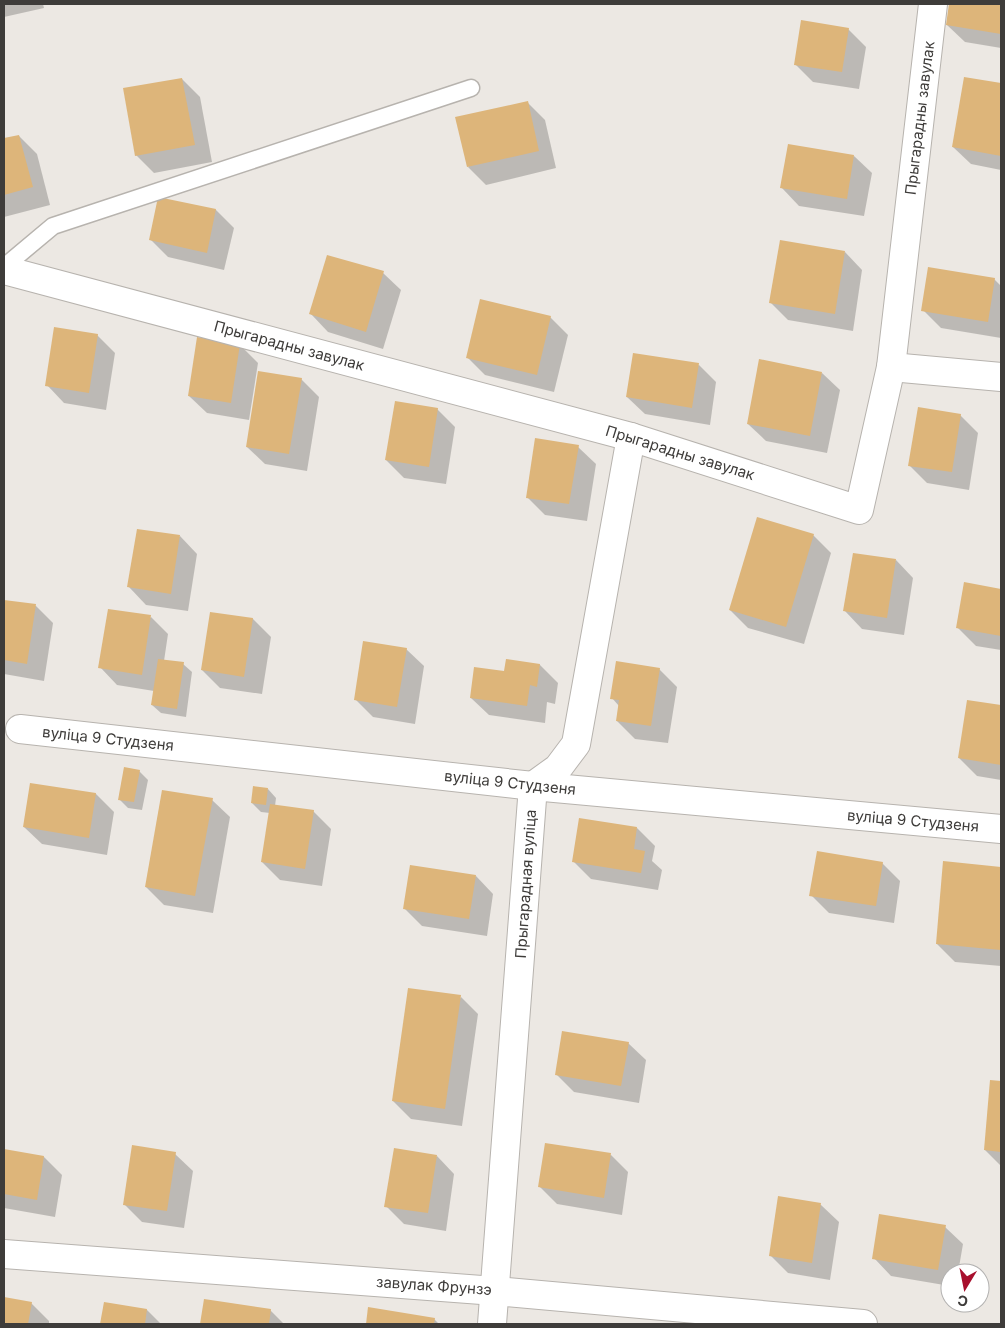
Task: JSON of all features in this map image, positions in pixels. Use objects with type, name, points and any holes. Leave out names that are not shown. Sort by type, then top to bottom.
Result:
[{"type":"street","name":"Прыгарадны завулак","points":[[4,268],[631,437],[859,510],[891,367],[933,4]]},
{"type":"street","points":[[891,367],[1001,376]]},
{"type":"street","points":[[534,786],[558,768],[576,744],[631,437]]},
{"type":"street","name":"вуліца 9 Студзеня","points":[[20,729],[534,786],[1001,829]]},
{"type":"street","name":"Прыгарадная вуліца","points":[[492,1324],[534,786]]},
{"type":"street","name":"завулак Фрунзэ","points":[[4,1254],[495,1291],[863,1324]]},
{"type":"lane","points":[[4,268],[53,226],[471,88]]},
{"type":"building","points":[[949,4],[1001,4],[1001,34],[946,25]]},
{"type":"building","points":[[801,20],[849,28],[842,72],[794,65]]},
{"type":"building","points":[[964,77],[1001,83],[1001,156],[952,147]]},
{"type":"building","points":[[182,78],[195,145],[135,156],[123,88]]},
{"type":"building","points":[[528,101],[539,151],[467,167],[455,117]]},
{"type":"building","points":[[19,135],[33,187],[4,195],[4,138]]},
{"type":"building","points":[[788,144],[854,155],[847,199],[780,188]]},
{"type":"building","points":[[158,197],[216,209],[207,253],[149,240]]},
{"type":"building","points":[[780,240],[845,251],[835,314],[769,303]]},
{"type":"building","points":[[327,255],[384,271],[366,332],[309,314]]},
{"type":"building","points":[[928,267],[995,278],[988,322],[921,311]]},
{"type":"building","points":[[480,299],[551,316],[537,375],[466,358]]},
{"type":"building","points":[[54,327],[98,334],[89,393],[45,386]]},
{"type":"building","points":[[197,337],[240,344],[231,403],[188,396]]},
{"type":"building","points":[[633,353],[699,363],[692,408],[626,397]]},
{"type":"building","points":[[759,359],[822,372],[810,436],[747,424]]},
{"type":"building","points":[[258,371],[302,378],[289,454],[246,447]]},
{"type":"building","points":[[395,401],[438,408],[429,467],[385,460]]},
{"type":"building","points":[[918,407],[961,414],[952,472],[908,466]]},
{"type":"building","points":[[535,438],[579,445],[569,504],[526,498]]},
{"type":"building","points":[[757,517],[814,534],[786,627],[729,610]]},
{"type":"building","points":[[137,529],[180,535],[171,594],[127,587]]},
{"type":"building","points":[[853,553],[896,559],[887,618],[843,611]]},
{"type":"building","points":[[964,582],[1001,589],[1001,636],[956,628]]},
{"type":"building","points":[[4,600],[36,604],[27,664],[4,660]]},
{"type":"building","points":[[108,609],[151,615],[142,675],[98,668]]},
{"type":"building","points":[[210,612],[253,618],[244,677],[201,670]]},
{"type":"building","points":[[363,641],[407,648],[397,707],[354,700]]},
{"type":"building","points":[[158,659],[184,662],[177,709],[151,705]]},
{"type":"building","points":[[506,659],[540,664],[537,687],[530,685],[527,706],[470,698],[474,667],[504,671]]},
{"type":"building","points":[[616,661],[660,668],[651,726],[616,721],[619,700],[610,699]]},
{"type":"building","points":[[967,700],[1001,705],[1001,765],[958,758]]},
{"type":"building","points":[[124,767],[140,770],[134,802],[118,800]]},
{"type":"building","points":[[30,783],[96,793],[89,838],[23,827]]},
{"type":"building","points":[[253,786],[268,788],[266,805],[251,803]]},
{"type":"building","points":[[162,790],[213,798],[195,896],[145,887]]},
{"type":"building","points":[[270,804],[314,810],[305,869],[261,862]]},
{"type":"building","points":[[579,818],[637,827],[634,849],[645,851],[641,873],[572,862]]},
{"type":"building","points":[[817,851],[883,862],[876,906],[809,896]]},
{"type":"building","points":[[943,861],[1001,867],[1001,950],[936,944]]},
{"type":"building","points":[[410,865],[476,875],[469,919],[403,909]]},
{"type":"building","points":[[408,988],[461,995],[445,1109],[392,1101]]},
{"type":"building","points":[[562,1031],[629,1042],[621,1086],[555,1075]]},
{"type":"building","points":[[990,1080],[1001,1081],[1001,1152],[984,1150]]},
{"type":"building","points":[[545,1143],[611,1153],[604,1198],[538,1187]]},
{"type":"building","points":[[132,1145],[176,1152],[167,1211],[123,1205]]},
{"type":"building","points":[[394,1148],[437,1155],[428,1213],[384,1207]]},
{"type":"building","points":[[4,1149],[44,1156],[37,1200],[4,1194]]},
{"type":"building","points":[[778,1196],[821,1203],[812,1263],[769,1256]]},
{"type":"building","points":[[879,1214],[946,1225],[938,1270],[872,1259]]},
{"type":"building","points":[[4,1297],[32,1302],[28,1324],[4,1324]]},
{"type":"building","points":[[204,1299],[271,1309],[269,1324],[200,1324]]},
{"type":"building","points":[[104,1302],[147,1309],[145,1324],[100,1324]]},
{"type":"building","points":[[368,1307],[435,1318],[434,1324],[366,1324]]}]
